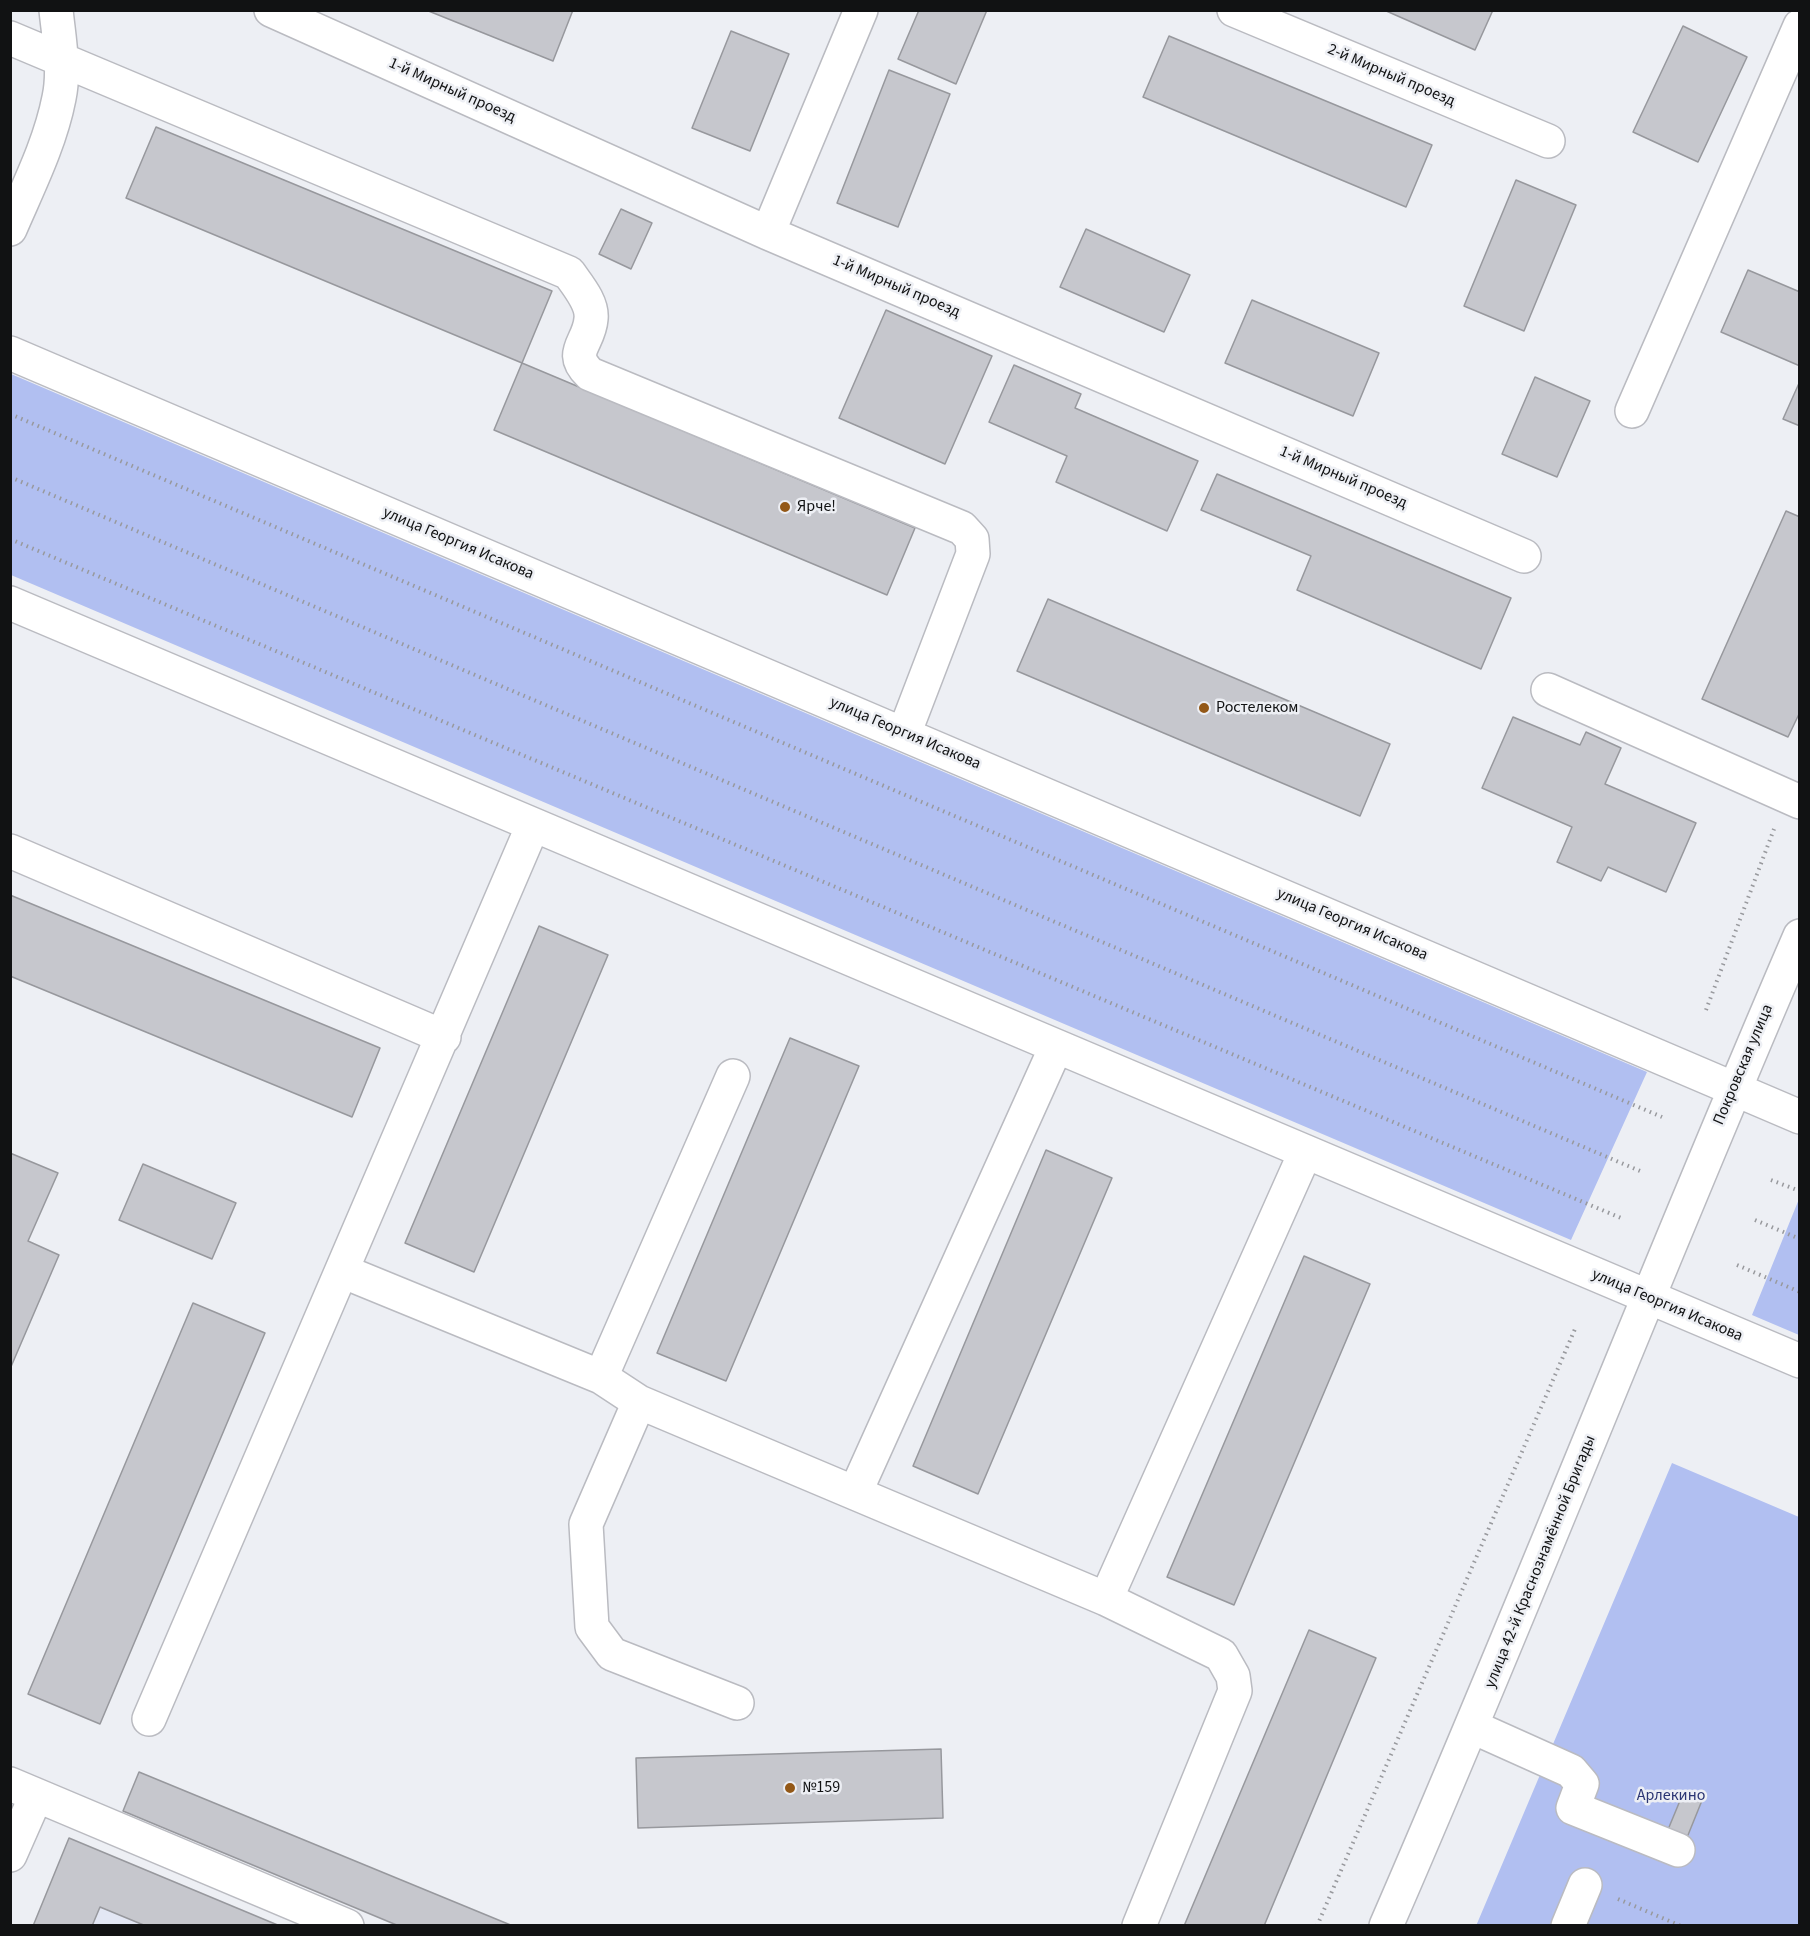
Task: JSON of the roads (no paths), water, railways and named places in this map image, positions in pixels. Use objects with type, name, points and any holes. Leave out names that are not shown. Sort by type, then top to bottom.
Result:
[{"type":"street","points":[[10,229],[47,143],[60,97],[62,59],[56,10]]},
{"type":"street","name":"1-й Мирный проезд","points":[[272,10],[768,233],[1524,556]]},
{"type":"street","points":[[768,233],[861,10]]},
{"type":"street","name":"2-й Мирный проезд","points":[[1234,10],[1548,141]]},
{"type":"street","points":[[1632,411],[1800,26]]},
{"type":"street","points":[[10,38],[569,273],[585,295],[592,318],[578,357],[582,366],[590,374],[962,528],[972,539],[973,554],[904,734]]},
{"type":"street","name":"улица Георгия Исакова","points":[[10,353],[1683,1065],[1800,1117]]},
{"type":"street","name":"улица Георгия Исакова","points":[[10,603],[1800,1361]]},
{"type":"street","points":[[1548,690],[1793,799]]},
{"type":"street","points":[[149,1719],[444,1037],[533,825]]},
{"type":"street","points":[[10,851],[444,1037]]},
{"type":"street","name":"Покровская улица","points":[[1690,1195],[1733,1089],[1800,936]]},
{"type":"street","points":[[855,1492],[1056,1047]]},
{"type":"street","points":[[601,1377],[734,1076]]},
{"type":"street","points":[[1106,1599],[1305,1153]]},
{"type":"street","name":"улица 42-й Краснознамённой Бригады","points":[[1386,1926],[1473,1727],[1690,1195]]},
{"type":"street","points":[[342,1271],[601,1377],[639,1402],[1106,1599],[1221,1655],[1233,1676],[1235,1691],[1139,1926]]},
{"type":"street","points":[[639,1402],[586,1524],[592,1627],[612,1654],[737,1703]]},
{"type":"street","points":[[1473,1727],[1571,1771],[1582,1784],[1573,1808],[1678,1850]]},
{"type":"street","points":[[10,1855],[23,1790],[347,1926]]},
{"type":"street","points":[[1568,1926],[1585,1885]]},
{"type":"place","name":"Ярче!","points":[[785,507]]},
{"type":"place","name":"Ростелеком","points":[[1204,708]]},
{"type":"place","name":"№159","points":[[790,1788]]},
{"type":"park label","name":"Арлекино","points":[[1671,1796]]}]
